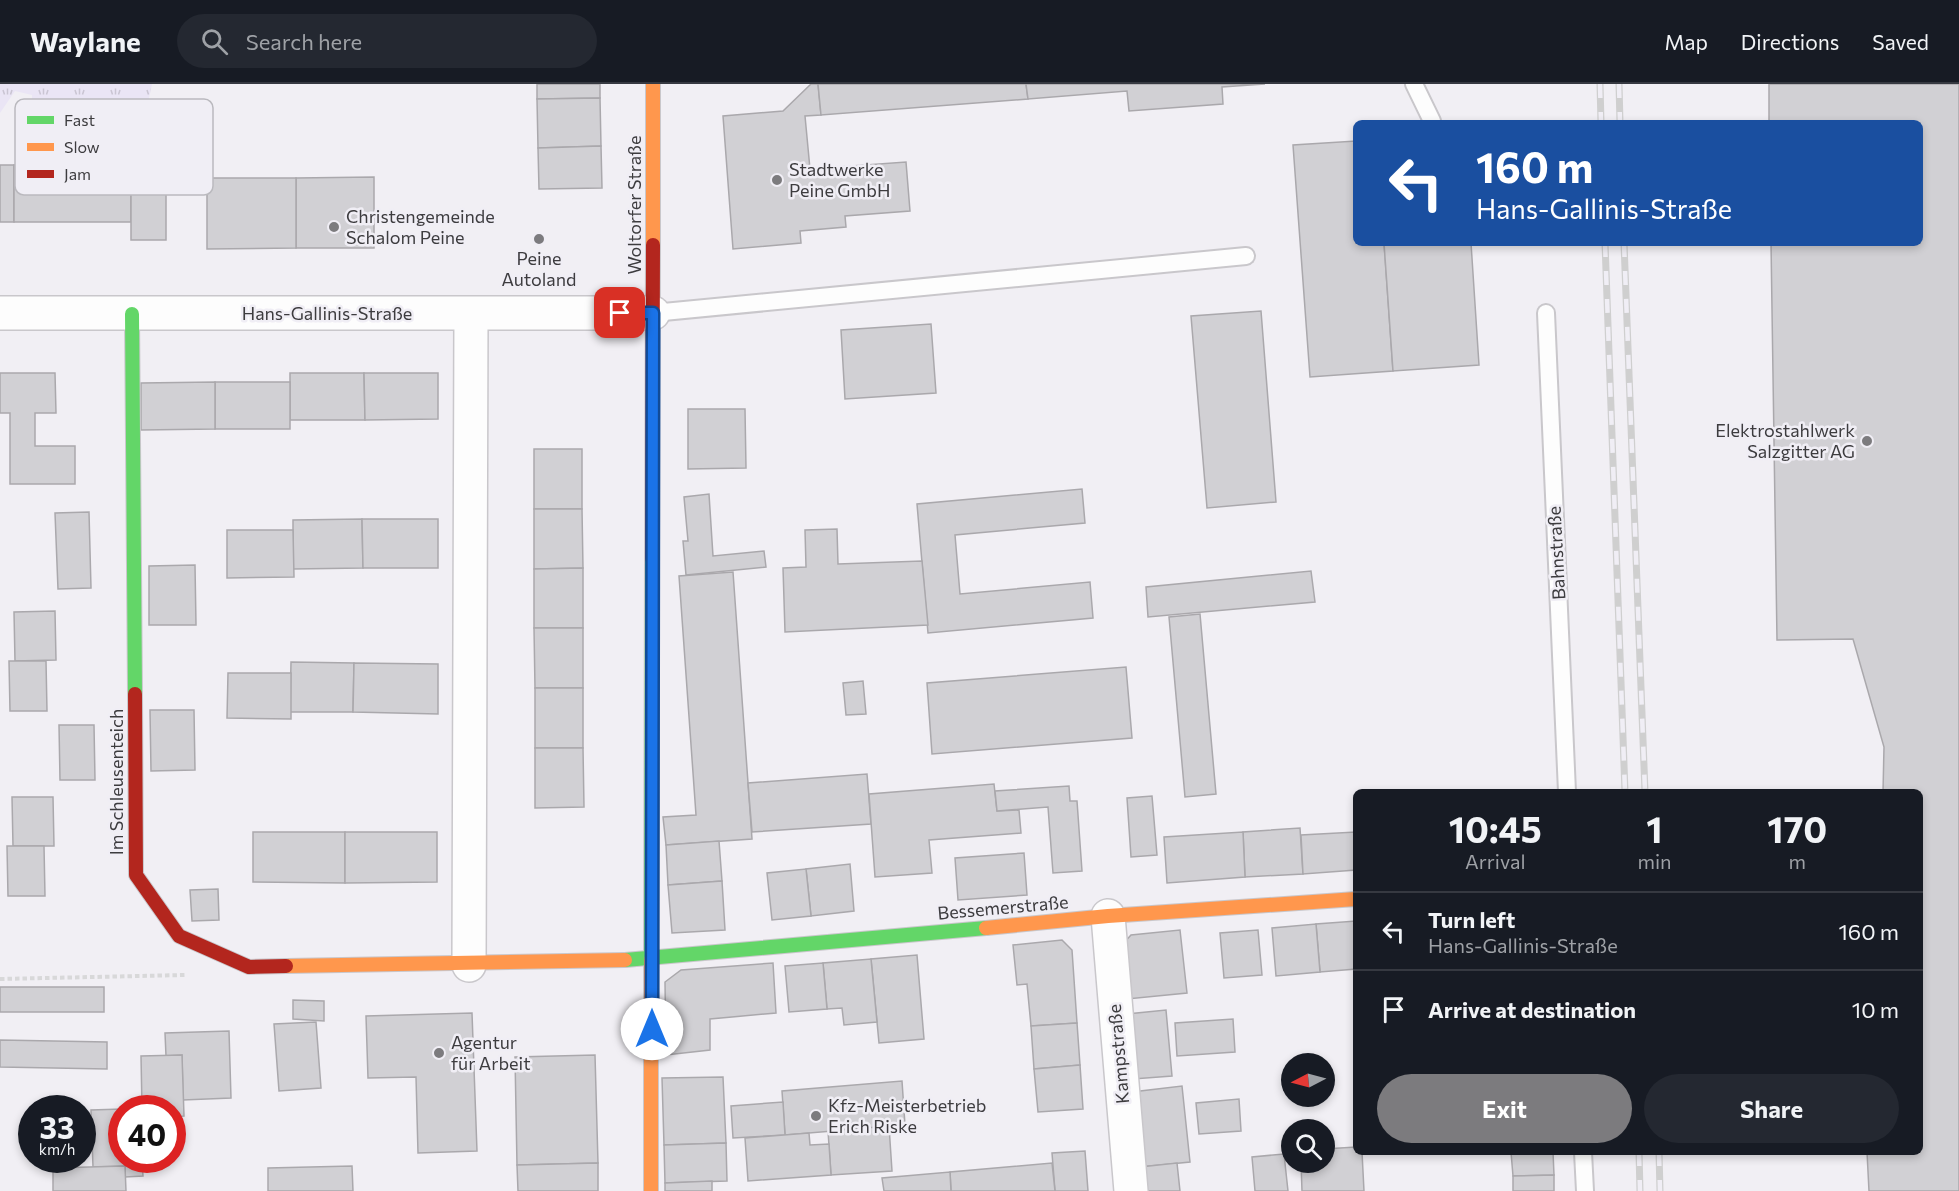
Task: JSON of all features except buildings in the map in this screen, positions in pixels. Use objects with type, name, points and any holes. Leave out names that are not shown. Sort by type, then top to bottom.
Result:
[{"type":"street","name":"Woltorfer Straße","points":[[651,1191],[653,84]]},
{"type":"street","name":"Hans-Gallinis-Straße","points":[[0,314],[653,313]]},
{"type":"street","name":"Im Schleusenteich","points":[[132,314],[136,875],[179,936],[249,967],[469,965],[653,959]]},
{"type":"street","points":[[469,965],[471,314]]},
{"type":"street","name":"Bessemerstraße","points":[[653,959],[1108,916],[1353,899]]},
{"type":"street","name":"Kampstraße","points":[[1108,916],[1131,1191]]},
{"type":"lane","points":[[1414,84],[1432,120]]},
{"type":"lane","points":[[653,313],[1246,255]]},
{"type":"lane","name":"Bahnstraße","points":[[1546,313],[1567,789]]},
{"type":"lane","points":[[1583,1155],[1585,1191]]},
{"type":"path","points":[[0,979],[167,977],[190,974]]},
{"type":"green space","points":[[0,84],[152,84],[149,99],[32,99],[32,95],[15,91],[0,113]]},
{"type":"railway","points":[[1600,84],[1601,120]]},
{"type":"railway","points":[[1619,84],[1620,120]]},
{"type":"railway","points":[[1605,246],[1625,789]]},
{"type":"railway","points":[[1624,246],[1645,789]]},
{"type":"railway","points":[[1639,1155],[1640,1191]]},
{"type":"railway","points":[[1659,1155],[1660,1191]]},
{"type":"traffic: fast","points":[[132,314],[135,694]]},
{"type":"traffic: fast","points":[[651,960],[652,558]]},
{"type":"traffic: fast","points":[[625,960],[986,928]]},
{"type":"traffic: slow","points":[[653,84],[653,245]]},
{"type":"traffic: slow","points":[[986,928],[1108,916],[1353,899]]},
{"type":"traffic: slow","points":[[286,966],[625,960]]},
{"type":"traffic: slow","points":[[651,960],[651,1191]]},
{"type":"traffic: jam","points":[[652,558],[653,245]]},
{"type":"traffic: jam","points":[[135,694],[136,875],[179,936],[249,967],[286,966]]},
{"type":"place","name":"Stadtwerke Peine GmbH","points":[[777,180]]},
{"type":"place","name":"Christengemeinde Schalom Peine","points":[[334,227]]},
{"type":"place","name":"Peine Autoland","points":[[539,239]]},
{"type":"place","name":"Elektrostahlwerk Salzgitter AG","points":[[1867,441]]},
{"type":"place","name":"Agentur für Arbeit","points":[[439,1053]]},
{"type":"place","name":"Kfz-Meisterbetrieb Erich Riske","points":[[816,1116]]},
{"type":"route","points":[[620,313],[653,313],[652,1029]]}]
